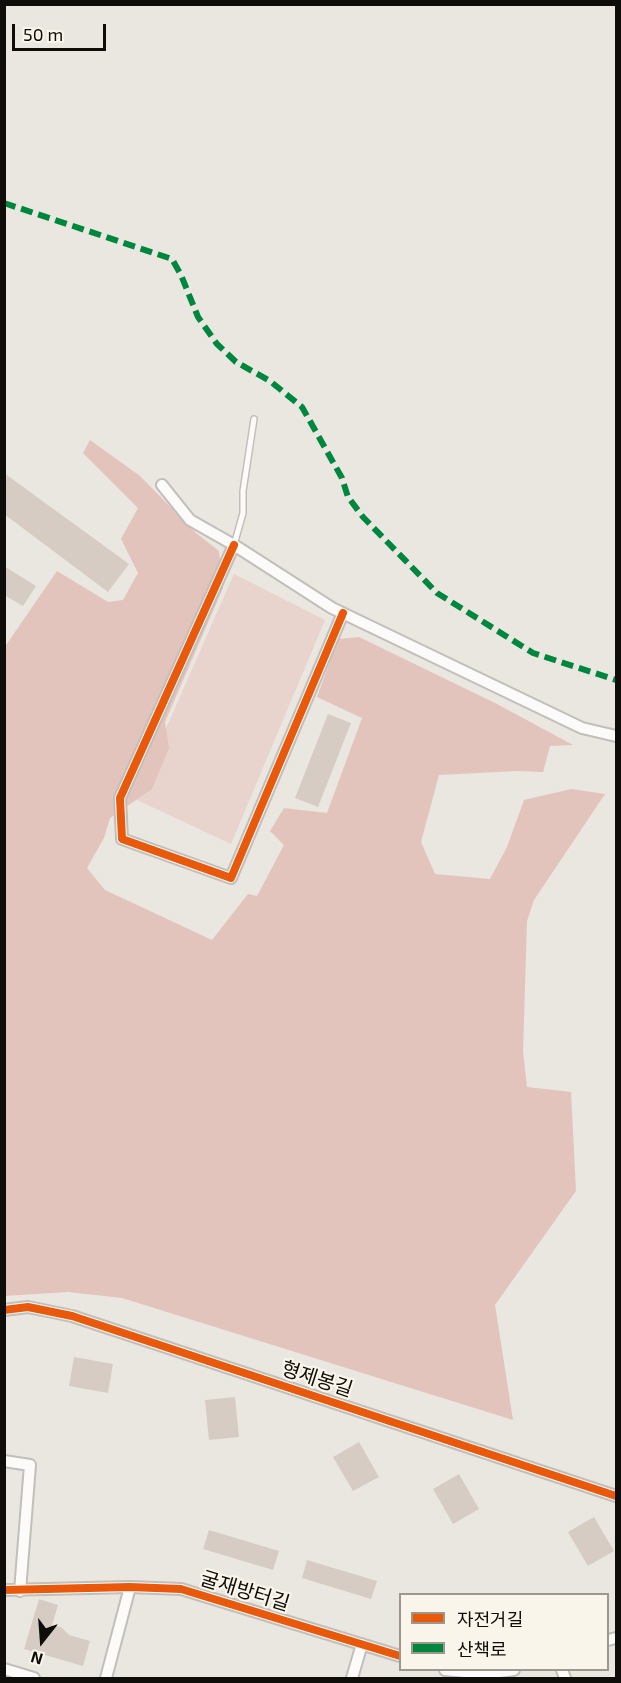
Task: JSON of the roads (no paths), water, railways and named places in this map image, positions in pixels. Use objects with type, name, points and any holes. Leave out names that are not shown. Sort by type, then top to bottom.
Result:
[{"type":"street","points":[[162,485],[190,520],[343,613],[582,728],[616,736]]},
{"type":"street","points":[[234,545],[120,798],[122,839],[231,878],[343,613]]},
{"type":"street","name":"형제봉길","points":[[4,1310],[28,1307],[103,1326],[616,1496]]},
{"type":"street","points":[[4,1461],[30,1465],[20,1590]]},
{"type":"street","points":[[106,1678],[130,1587]]},
{"type":"street","name":"굴재방터길","points":[[4,1590],[130,1587],[181,1589],[399,1656]]},
{"type":"street","points":[[352,1678],[362,1644]]},
{"type":"street","points":[[4,1670],[34,1678]]},
{"type":"street","points":[[455,1671],[484,1674],[506,1671]]},
{"type":"lane","points":[[234,545],[243,513],[243,491],[254,418]]}]
